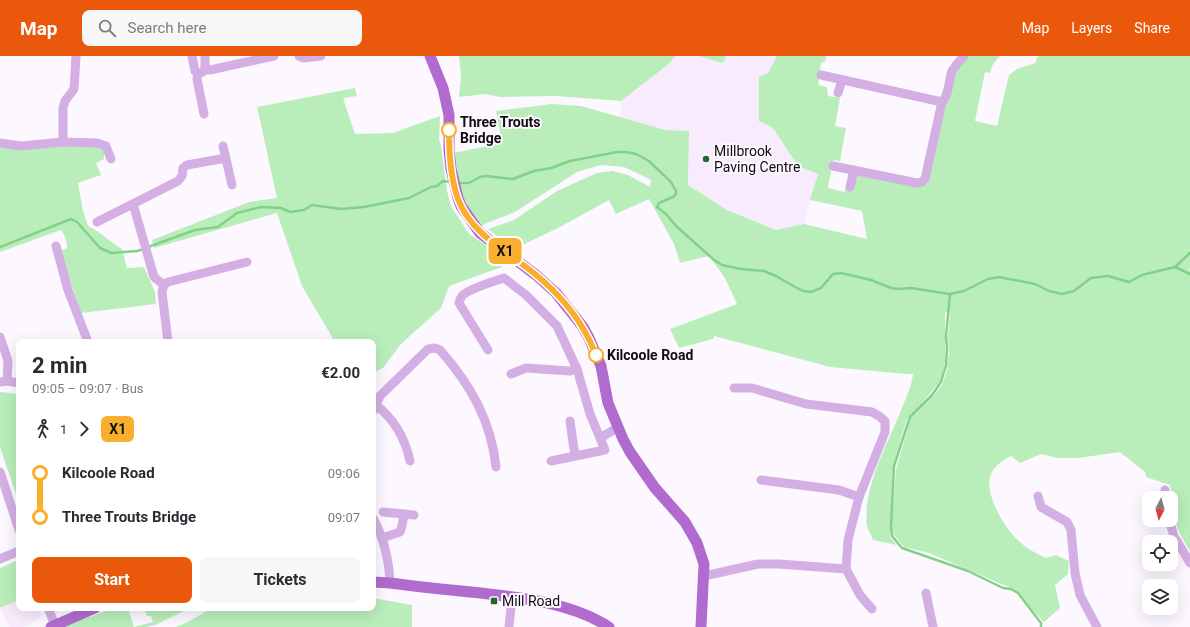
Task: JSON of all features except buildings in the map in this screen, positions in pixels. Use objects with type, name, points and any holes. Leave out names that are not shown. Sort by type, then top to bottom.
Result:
[{"type":"main road","points":[[430,56],[443,88],[449,115],[449,150],[451,169],[458,198],[467,216],[480,233],[536,275],[556,293],[583,327],[600,366],[608,403],[630,452],[655,488],[685,522],[697,543],[704,564],[702,627]]},
{"type":"main road","points":[[376,582],[512,597],[554,605],[582,613],[609,627]]},
{"type":"main road","points":[[53,626],[88,611]]},
{"type":"street","points":[[63,142],[63,108],[65,101],[74,89],[76,56]]},
{"type":"street","points":[[192,56],[195,70],[202,71],[274,56]]},
{"type":"street","points":[[204,114],[197,79],[202,71],[205,56]]},
{"type":"street","points":[[299,56],[303,58],[321,56]]},
{"type":"street","points":[[833,166],[917,183],[926,179],[942,102],[946,97],[952,71],[964,56]]},
{"type":"street","points":[[821,75],[942,102]]},
{"type":"street","points":[[838,93],[842,80]]},
{"type":"street","points":[[0,143],[21,146],[63,142],[97,143],[106,146],[111,159]]},
{"type":"street","points":[[223,146],[232,185]]},
{"type":"street","points":[[97,222],[178,181],[182,176],[183,168],[187,165],[226,158]]},
{"type":"street","points":[[850,186],[854,170]]},
{"type":"street","points":[[133,204],[154,277],[164,285]]},
{"type":"street","points":[[56,246],[68,290],[87,339]]},
{"type":"street","points":[[168,339],[162,292],[164,285],[168,282],[247,262]]},
{"type":"street","points":[[488,350],[459,303],[462,296],[474,289],[504,278],[526,295],[557,326],[577,369],[590,414],[605,450],[551,461]]},
{"type":"street","points":[[0,337],[8,361],[4,382],[16,383]]},
{"type":"street","points":[[376,404],[380,396],[428,349],[435,348],[440,350],[464,379],[477,400],[492,444],[496,467]]},
{"type":"street","points":[[511,374],[526,368],[570,371],[577,369]]},
{"type":"street","points":[[734,388],[752,388],[806,404],[872,412],[884,421],[885,432],[859,497],[848,540],[846,570],[860,595],[872,608]]},
{"type":"street","points":[[376,409],[388,415],[396,426],[404,442],[410,461]]},
{"type":"street","points":[[570,420],[575,456]]},
{"type":"street","points":[[600,438],[618,428]]},
{"type":"street","points":[[0,472],[16,521]]},
{"type":"street","points":[[761,480],[839,490],[859,497]]},
{"type":"street","points":[[1038,496],[1041,507],[1067,522],[1071,530],[1075,573],[1080,595],[1097,627]]},
{"type":"street","points":[[383,512],[414,515]]},
{"type":"street","points":[[382,538],[400,532],[404,514]]},
{"type":"street","points":[[376,525],[382,538],[390,572],[390,583]]},
{"type":"street","points":[[1171,527],[1174,536],[1190,563]]},
{"type":"street","points":[[0,559],[16,552]]},
{"type":"street","points":[[704,576],[758,564],[779,564],[846,570]]},
{"type":"street","points":[[926,593],[933,627]]},
{"type":"street","points":[[509,627],[512,597]]},
{"type":"street","points":[[49,611],[53,626]]},
{"type":"shaded area","points":[[675,56],[699,56],[722,63],[726,56],[777,56],[768,73],[773,128],[798,166],[818,174],[804,224],[776,230],[727,210],[688,185],[689,131],[665,130],[620,118],[621,101],[670,63]]},
{"type":"shaded area","points":[[16,601],[16,611],[40,611],[41,616],[23,627],[9,627],[0,608]]},
{"type":"green space","points":[[459,56],[675,56],[670,63],[621,101],[557,96],[500,97],[485,94],[459,97],[461,77]]},
{"type":"green space","points":[[699,56],[726,56],[722,63]]},
{"type":"green space","points":[[777,56],[826,56],[825,62],[821,63],[818,85],[827,87],[828,96],[840,98],[835,126],[846,128],[840,161],[833,160],[828,188],[844,192],[855,176],[861,173],[920,185],[954,70],[965,56],[1000,56],[993,64],[990,73],[985,72],[975,121],[997,126],[1009,75],[1017,69],[1035,63],[1038,56],[1190,56],[1190,551],[1177,527],[1178,491],[1171,491],[1170,485],[1146,477],[1145,472],[1120,452],[1078,458],[1058,458],[1041,454],[1020,463],[1011,456],[1000,463],[991,474],[989,483],[993,502],[1003,522],[1016,538],[1034,552],[1046,558],[1056,555],[1069,561],[1068,574],[1055,585],[1060,608],[1044,622],[1013,589],[929,553],[904,547],[893,534],[892,522],[896,469],[911,418],[942,385],[947,370],[950,313],[945,312],[945,361],[941,380],[907,419],[893,465],[890,537],[897,545],[873,540],[867,526],[869,495],[878,463],[908,392],[913,374],[830,367],[714,336],[713,339],[679,348],[670,329],[737,304],[725,278],[709,256],[680,263],[674,244],[649,199],[616,214],[609,200],[560,227],[514,249],[488,229],[514,220],[557,191],[597,173],[612,171],[628,175],[650,187],[651,180],[624,167],[601,165],[577,172],[515,212],[487,223],[481,228],[476,223],[459,191],[453,153],[488,146],[488,141],[501,137],[496,111],[552,104],[581,106],[665,130],[689,131],[688,185],[727,210],[776,230],[804,224],[867,239],[862,211],[810,200],[818,174],[798,166],[773,128],[759,121],[759,77],[768,73]]},
{"type":"green space","points":[[355,88],[357,96],[343,98],[355,134],[393,133],[440,116],[439,140],[447,191],[451,206],[469,234],[506,258],[502,267],[449,286],[441,308],[401,344],[383,368],[376,372],[376,339],[333,339],[302,286],[277,213],[154,248],[152,240],[249,202],[277,198],[257,107]]},
{"type":"green space","points":[[0,147],[100,147],[104,151],[104,159],[96,163],[101,175],[78,183],[83,211],[88,226],[122,249],[127,268],[144,267],[155,292],[156,304],[81,313],[61,254],[62,250],[67,248],[67,243],[61,230],[0,252]]},
{"type":"green space","points":[[0,392],[16,394],[16,494],[0,447]]},
{"type":"green space","points":[[16,561],[16,601],[0,608],[0,568]]},
{"type":"green space","points":[[376,599],[412,605],[412,627],[176,627],[207,611],[376,611]]},
{"type":"green space","points":[[106,611],[129,611],[134,627],[61,627]]},
{"type":"green space","points":[[145,611],[184,611],[155,625],[134,627],[153,622],[151,616],[147,616]]},
{"type":"waterway","points":[[457,183],[469,183],[480,177],[486,176],[513,179],[534,171],[551,168],[570,161],[617,152],[636,154],[649,161],[671,182],[676,191],[676,194],[673,197],[659,203],[657,207],[713,259],[722,265],[741,269],[764,271],[803,291],[811,292],[821,288],[833,274],[841,273],[871,280],[891,288],[911,288],[950,294],[964,291],[988,279],[999,277],[1035,284],[1049,291],[1062,294],[1074,291],[1091,278],[1108,276],[1129,282],[1142,275],[1175,267],[1190,274]]},
{"type":"waterway","points":[[148,247],[195,230],[218,227],[237,213],[261,207],[281,208],[290,212],[304,210],[312,205],[341,209],[364,207],[409,198],[431,187],[437,186],[443,181],[450,182]]},
{"type":"waterway","points":[[0,247],[71,219],[77,222],[100,248],[111,253],[144,249]]},
{"type":"waterway","points":[[1175,267],[1190,253]]},
{"type":"waterway","points":[[950,294],[946,336],[946,365],[941,382],[932,395],[910,417],[894,466],[891,527],[892,536],[902,548],[968,571],[1003,588],[1011,589],[1018,593],[1041,623],[1041,627]]},
{"type":"bus line","name":"X1","points":[[449,130],[451,169],[458,198],[467,216],[480,233],[536,275],[556,293],[583,327],[596,355]]},
{"type":"place","name":"Three Trouts Bridge","points":[[449,130]]},
{"type":"place","name":"Millbrook Paving Centre","points":[[706,159]]},
{"type":"place","name":"Kilcoole Road","points":[[596,355]]},
{"type":"place","name":"Mill Road","points":[[494,601]]}]
